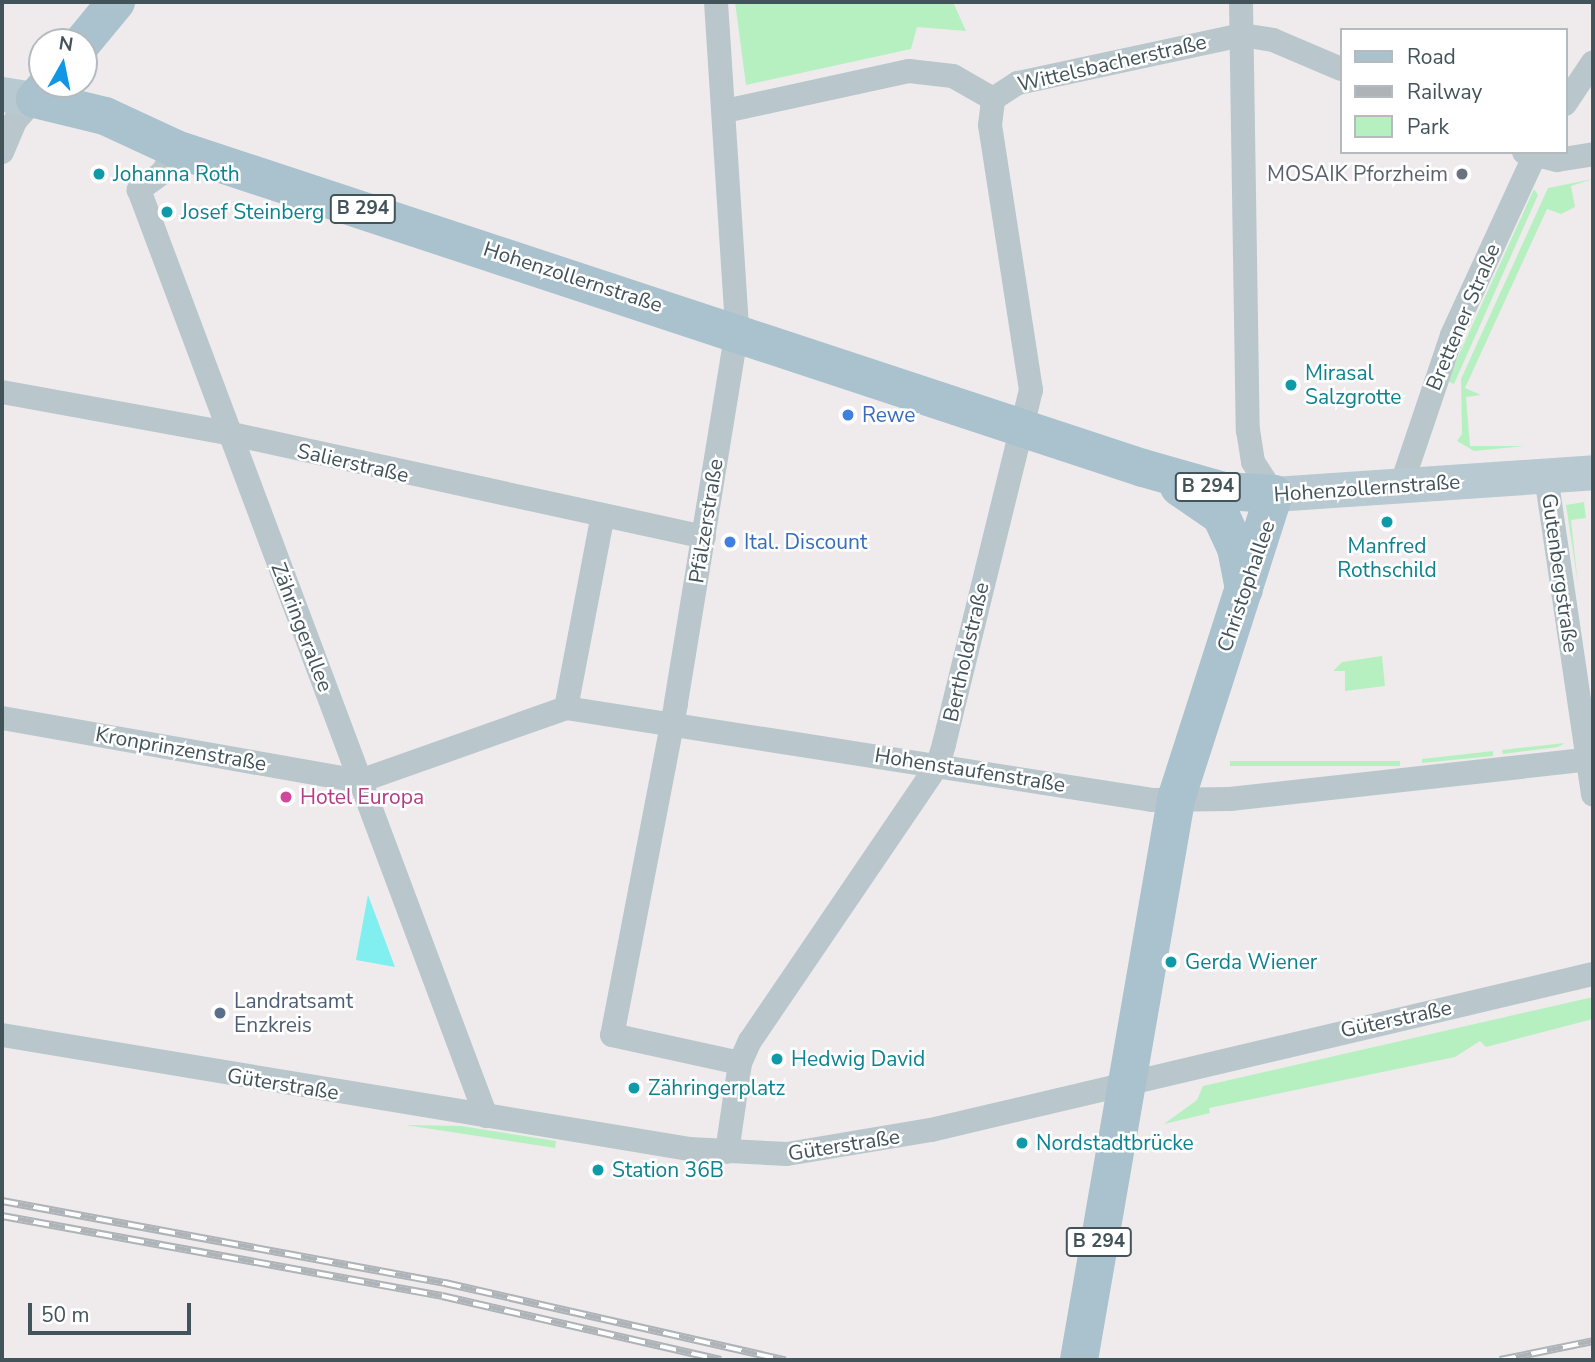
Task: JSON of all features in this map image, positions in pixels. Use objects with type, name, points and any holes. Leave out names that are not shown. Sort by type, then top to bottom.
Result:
[{"type":"main road","points":[[95,28],[116,2]]},
{"type":"main road","name":"Hohenzollernstraße","points":[[45,98],[105,116],[169,161],[737,330],[1021,428],[1224,491],[1274,495],[1593,472]]},
{"type":"main road","name":"Hohenzollernstraße","points":[[1143,468],[1221,516],[1236,548],[1244,589]]},
{"type":"main road","name":"Christophallee","points":[[1079,1360],[1118,1124],[1122,1084],[1176,800],[1274,495]]},
{"type":"street","name":"Pfälzerstraße","points":[[716,2],[737,330],[672,725],[612,1035],[740,1063]]},
{"type":"street","name":"Christophallee","points":[[1241,2],[1248,429],[1253,462],[1274,495]]},
{"type":"street","name":"Wittelsbacherstraße","points":[[725,111],[909,71],[953,76],[993,99],[1007,86],[1242,35],[1280,42],[1340,69]]},
{"type":"street","points":[[1567,101],[1593,62]]},
{"type":"street","points":[[2,152],[28,93]]},
{"type":"street","name":"Bertholdstraße","points":[[727,1153],[740,1063],[768,1008],[938,764],[1031,383],[990,125],[993,99]]},
{"type":"street","points":[[1531,154],[1593,154]]},
{"type":"street","name":"Brettener Straße","points":[[1401,486],[1452,334],[1531,154]]},
{"type":"street","name":"Zähringerallee","points":[[169,161],[139,190],[486,1116]]},
{"type":"street","name":"Salierstraße","points":[[2,392],[232,434],[304,453],[602,519],[704,537]]},
{"type":"street","name":"Gutenbergstraße","points":[[1546,475],[1590,760],[1593,795]]},
{"type":"street","points":[[566,708],[602,519]]},
{"type":"street","name":"Hohenstaufenstraße","points":[[360,781],[566,708],[1176,800],[1590,760]]},
{"type":"street","name":"Kronprinzenstraße","points":[[2,718],[360,781]]},
{"type":"street","name":"Güterstraße","points":[[2,1035],[486,1116],[727,1153],[842,1149],[1593,974]]},
{"type":"green space","points":[[735,2],[953,2],[966,31],[917,27],[911,49],[746,85]]},
{"type":"green space","points":[[1593,179],[1571,186],[1575,207],[1561,214],[1547,209],[1465,388],[1481,395],[1466,397],[1470,446],[1525,446],[1474,451],[1457,441],[1462,434],[1461,379],[1548,188]]},
{"type":"green space","points":[[1534,189],[1538,195],[1454,384],[1447,381]]},
{"type":"green space","points":[[1584,502],[1586,518],[1571,520],[1578,585],[1566,505]]},
{"type":"green space","points":[[1382,656],[1385,686],[1345,691],[1345,671],[1333,671],[1342,662]]},
{"type":"green space","points":[[1565,743],[1558,747],[1503,754],[1502,750]]},
{"type":"green space","points":[[1493,751],[1493,756],[1422,763],[1422,759]]},
{"type":"green space","points":[[1230,761],[1400,761],[1400,766],[1230,766]]},
{"type":"green space","points":[[1593,997],[1593,1019],[1486,1047],[1480,1041],[1455,1057],[1209,1108],[1210,1113],[1164,1124],[1197,1100],[1203,1086]]},
{"type":"green space","points":[[405,1125],[461,1126],[556,1141],[555,1148]]},
{"type":"water","points":[[368,895],[395,967],[356,960]]},
{"type":"railway","points":[[2,1201],[445,1283],[785,1360]]},
{"type":"railway","points":[[2,1216],[442,1296],[721,1360]]},
{"type":"railway","points":[[1500,1360],[1593,1341]]},
{"type":"place","name":"Johanna Roth","points":[[99,174]]},
{"type":"place","name":"MOSAIK Pforzheim","points":[[1462,174]]},
{"type":"place","name":"Josef Steinberg","points":[[167,212]]},
{"type":"place","name":"Mirasal Salzgrotte","points":[[1291,385]]},
{"type":"place","name":"Rewe","points":[[848,415]]},
{"type":"place","name":"Manfred Rothschild","points":[[1387,522]]},
{"type":"place","name":"Ital. Discount","points":[[730,542]]},
{"type":"place","name":"Hotel Europa","points":[[286,797]]},
{"type":"place","name":"Gerda Wiener","points":[[1171,962]]},
{"type":"place","name":"Landratsamt Enzkreis","points":[[220,1013]]},
{"type":"place","name":"Hedwig David","points":[[777,1059]]},
{"type":"place","name":"Zähringerplatz","points":[[634,1088]]},
{"type":"place","name":"Nordstadtbrücke","points":[[1022,1143]]},
{"type":"place","name":"Station 36B","points":[[598,1170]]}]
